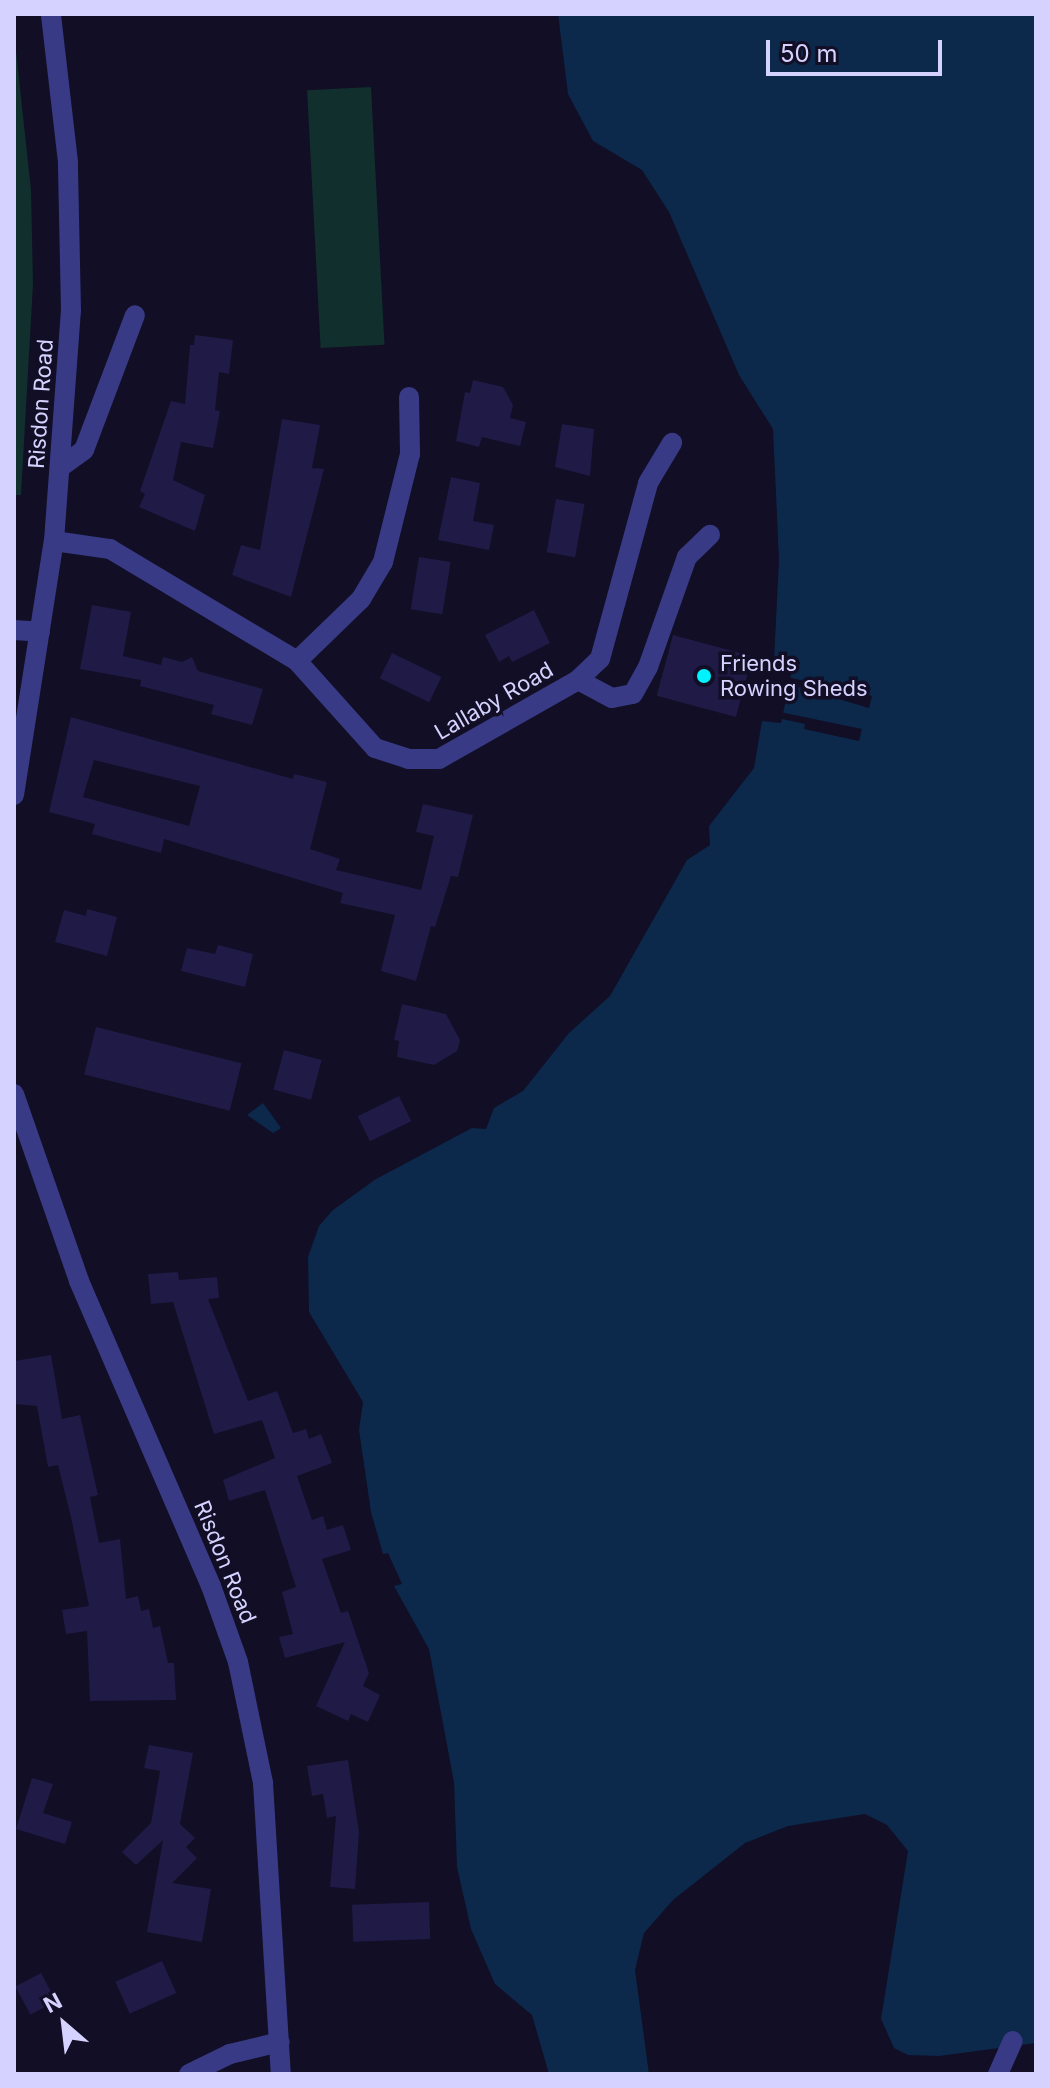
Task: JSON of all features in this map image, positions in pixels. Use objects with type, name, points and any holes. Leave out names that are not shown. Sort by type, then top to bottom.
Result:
[{"type":"street","name":"Risdon Road","points":[[14,795],[54,541],[62,466],[72,232],[51,14]]},
{"type":"street","points":[[62,466],[84,450],[135,315]]},
{"type":"street","points":[[297,661],[361,599],[383,562],[410,454],[409,397]]},
{"type":"street","name":"Lallaby Road","points":[[54,541],[110,549],[297,661],[363,739],[390,755],[425,760],[454,755],[578,680],[600,659],[648,483],[672,443]]},
{"type":"street","points":[[578,680],[612,698],[633,694],[648,667],[687,557],[710,535]]},
{"type":"street","points":[[14,630],[40,632]]},
{"type":"street","name":"Risdon Road","points":[[14,1094],[79,1281],[211,1586],[238,1662],[263,1783],[281,2074]]},
{"type":"street","points":[[998,2074],[1013,2041]]},
{"type":"street","points":[[189,2074],[230,2054],[280,2042]]},
{"type":"green space","points":[[14,32],[31,190],[33,284],[21,495],[14,495]]},
{"type":"green space","points":[[371,87],[385,345],[321,348],[307,90]]},
{"type":"water","points":[[558,14],[1036,14],[1036,2043],[939,2056],[908,2055],[894,2048],[881,2019],[908,1851],[887,1825],[865,1814],[788,1826],[745,1843],[673,1900],[644,1933],[635,1970],[649,2074],[549,2074],[532,2015],[495,1984],[471,1929],[457,1867],[454,1782],[429,1649],[394,1586],[402,1584],[388,1553],[383,1554],[371,1512],[359,1430],[363,1402],[309,1312],[308,1257],[319,1226],[333,1210],[376,1179],[472,1128],[486,1129],[494,1108],[523,1091],[569,1033],[610,996],[687,860],[710,845],[709,826],[754,768],[762,721],[781,723],[793,666],[774,660],[779,560],[773,429],[739,375],[669,212],[642,170],[593,141],[568,94]]},
{"type":"water","points":[[263,1103],[281,1128],[273,1133],[247,1115]]},
{"type":"pier","points":[[787,677],[872,696],[869,708],[785,683]]},
{"type":"pier","points":[[780,712],[862,729],[859,741],[804,729],[805,724],[778,718]]},
{"type":"building","points":[[195,335],[233,340],[229,374],[219,372],[215,410],[220,411],[213,448],[181,442],[173,480],[205,495],[195,531],[139,507],[145,494],[140,491],[171,401],[185,404],[190,345],[194,345]]},
{"type":"building","points":[[473,380],[503,387],[513,405],[510,418],[526,422],[520,446],[482,437],[479,447],[456,441],[465,392],[470,393]]},
{"type":"building","points":[[282,419],[320,425],[312,468],[324,469],[291,597],[232,575],[241,545],[260,550]]},
{"type":"building","points":[[562,424],[594,429],[590,476],[555,467]]},
{"type":"building","points":[[451,477],[480,483],[473,521],[494,525],[489,550],[438,540]]},
{"type":"building","points":[[556,499],[585,504],[575,557],[547,552]]},
{"type":"building","points":[[419,557],[451,562],[442,614],[411,609]]},
{"type":"building","points":[[92,605],[131,612],[123,656],[161,665],[163,657],[182,662],[192,657],[198,671],[263,689],[252,725],[211,714],[214,705],[140,686],[141,680],[80,669]]},
{"type":"building","points":[[534,610],[550,643],[512,662],[509,656],[499,662],[485,635]]},
{"type":"building","name":"Friends Rowing Sheds","points":[[673,635],[752,656],[736,717],[657,696]]},
{"type":"building","points":[[392,653],[441,677],[429,702],[380,678]]},
{"type":"building","points":[[71,717],[293,779],[294,774],[327,782],[310,849],[340,859],[336,870],[421,890],[434,836],[416,832],[423,804],[473,815],[458,877],[451,876],[435,927],[431,926],[416,981],[381,971],[395,915],[340,903],[343,893],[164,839],[161,853],[92,834],[95,824],[49,812]],"holes":[[[94,760],[200,786],[189,826],[83,797]]]},
{"type":"building","points":[[87,909],[117,917],[107,956],[55,942],[64,910],[86,916]]},
{"type":"building","points":[[218,945],[253,954],[245,987],[181,971],[187,948],[215,954]]},
{"type":"building","points":[[402,1004],[446,1014],[460,1040],[457,1051],[434,1065],[397,1057],[399,1041],[394,1040]]},
{"type":"building","points":[[96,1027],[242,1063],[230,1111],[84,1075]]},
{"type":"building","points":[[284,1050],[322,1060],[311,1100],[273,1090]]},
{"type":"building","points":[[399,1096],[411,1121],[370,1141],[358,1116]]},
{"type":"building","points":[[178,1272],[179,1280],[217,1277],[219,1298],[208,1299],[248,1401],[277,1391],[293,1433],[306,1429],[309,1439],[321,1434],[332,1463],[297,1476],[312,1520],[323,1516],[327,1530],[343,1525],[351,1550],[322,1559],[341,1613],[348,1611],[369,1673],[363,1686],[380,1695],[368,1722],[351,1714],[348,1721],[316,1706],[345,1642],[285,1658],[279,1637],[293,1634],[282,1592],[296,1587],[265,1490],[229,1501],[223,1480],[275,1458],[262,1420],[214,1434],[173,1302],[151,1304],[148,1274]]},
{"type":"building","points":[[51,1355],[62,1419],[80,1415],[98,1495],[90,1497],[99,1543],[120,1539],[126,1599],[138,1596],[141,1611],[149,1609],[153,1628],[160,1626],[168,1663],[174,1663],[176,1700],[90,1701],[87,1631],[66,1634],[62,1610],[89,1606],[58,1465],[48,1467],[37,1406],[14,1404],[14,1361]]},
{"type":"building","points":[[149,1745],[193,1753],[180,1824],[195,1838],[186,1847],[197,1858],[172,1883],[211,1889],[202,1942],[147,1932],[163,1840],[136,1865],[122,1852],[151,1823],[160,1771],[144,1768]]},
{"type":"building","points":[[348,1760],[359,1832],[355,1889],[330,1887],[336,1816],[327,1818],[323,1794],[312,1796],[307,1766]]},
{"type":"building","points":[[32,1778],[53,1784],[43,1813],[72,1822],[65,1844],[16,1829]]},
{"type":"building","points":[[429,1902],[430,1939],[353,1942],[352,1905]]},
{"type":"building","points":[[162,1961],[176,1993],[130,2014],[115,1982]]},
{"type":"building","points":[[41,1973],[56,2001],[30,2015],[15,1987]]},
{"type":"place","name":"Friends Rowing Sheds","points":[[704,676]]}]
